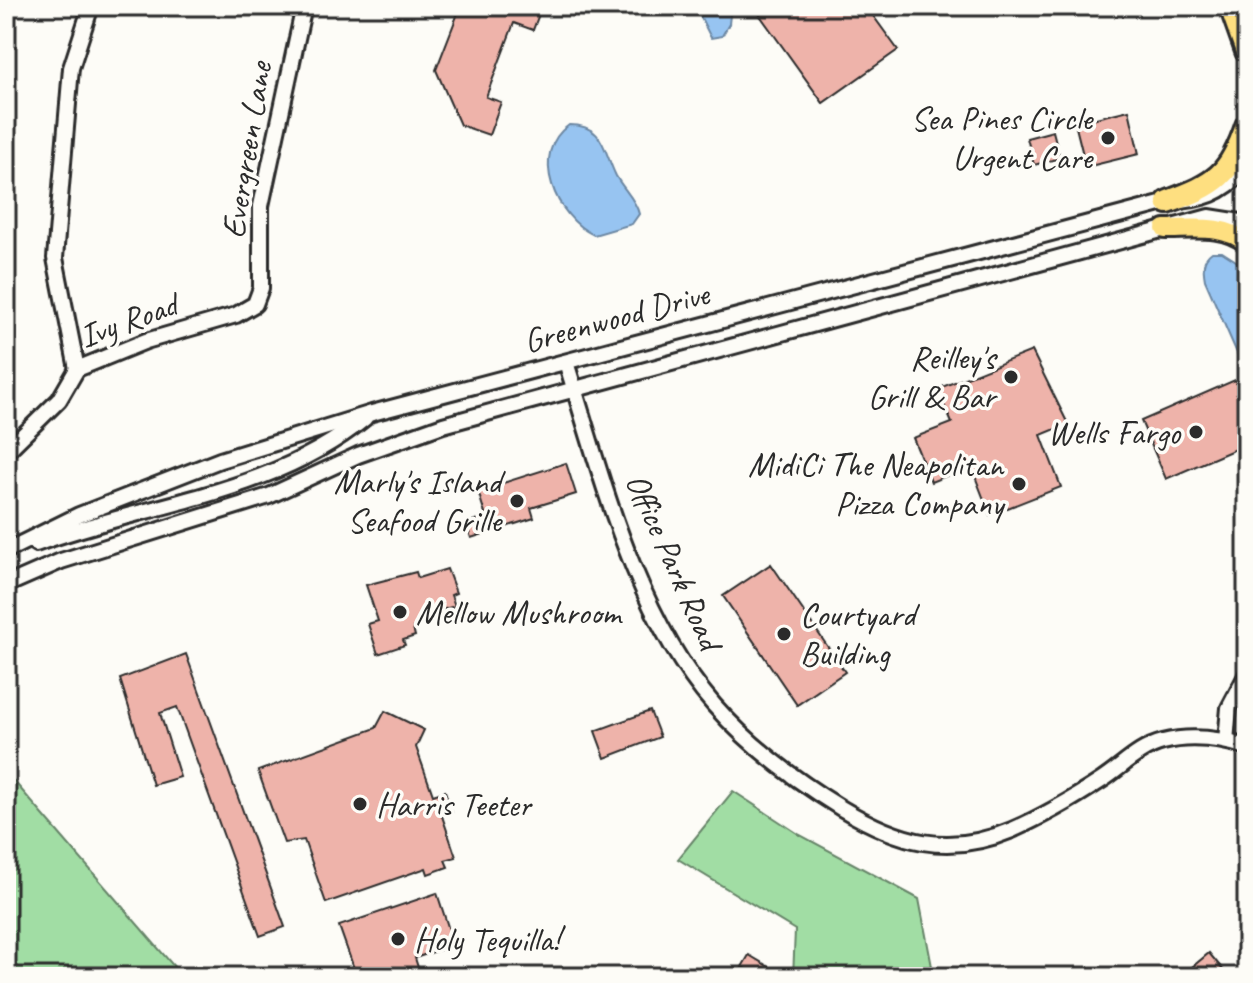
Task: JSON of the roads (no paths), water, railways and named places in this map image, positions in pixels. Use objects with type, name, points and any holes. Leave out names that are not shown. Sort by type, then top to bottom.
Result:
[{"type":"highway","points":[[1232,6],[1247,36]]},
{"type":"highway","points":[[1232,6],[1247,51]]},
{"type":"highway","points":[[1168,202],[1218,181],[1235,157],[1247,126]]},
{"type":"main road","points":[[1165,229],[1216,229],[1232,233],[1247,243]]},
{"type":"street","points":[[77,369],[55,258],[71,68],[91,6]]},
{"type":"street","name":"Evergreen Lane","points":[[255,304],[261,288],[261,206],[304,6]]},
{"type":"street","name":"Greenwood Drive","points":[[6,553],[79,515],[220,460],[372,413],[1168,202],[1201,200],[1217,195],[1247,168]]},
{"type":"street","name":"Greenwood Drive","points":[[6,585],[61,561],[269,496],[395,441],[1165,229],[1221,216],[1247,223]]},
{"type":"street","name":"Ivy Road","points":[[6,452],[59,400],[77,369],[146,341],[236,315],[255,304]]},
{"type":"street","name":"Office Park Road","points":[[566,362],[632,559],[688,670],[742,733],[831,802],[862,821],[919,842],[946,846],[977,843],[1054,811],[1150,746],[1179,740],[1226,741],[1247,747]]},
{"type":"street","name":"Greenwood Drive","points":[[6,553],[259,477],[318,451],[372,413]]},
{"type":"street","points":[[1226,741],[1229,708],[1247,674]]},
{"type":"water","points":[[695,6],[731,6],[729,24],[722,36],[711,38]]},
{"type":"water","points":[[569,125],[590,129],[601,141],[616,176],[639,214],[632,224],[594,235],[568,215],[552,184],[549,168],[550,152],[557,137]]},
{"type":"water","points":[[1212,252],[1222,252],[1247,268],[1247,376],[1205,280],[1205,261]]},
{"type":"place","name":"Sea Pines Circle Urgent Care","points":[[1108,138]]},
{"type":"place","name":"Reilley's Grill & Bar","points":[[1011,377]]},
{"type":"place","name":"Wells Fargo","points":[[1196,432]]},
{"type":"place","name":"MidiCi The Neapolitan Pizza Company","points":[[1019,484]]},
{"type":"place","name":"Marly's Island Seafood Grille","points":[[517,501]]},
{"type":"place","name":"Mellow Mushroom","points":[[400,612]]},
{"type":"place","name":"Courtyard Building","points":[[784,634]]},
{"type":"place","name":"Harris Teeter","points":[[360,804]]},
{"type":"place","name":"Holy Tequilla!","points":[[398,939]]}]
